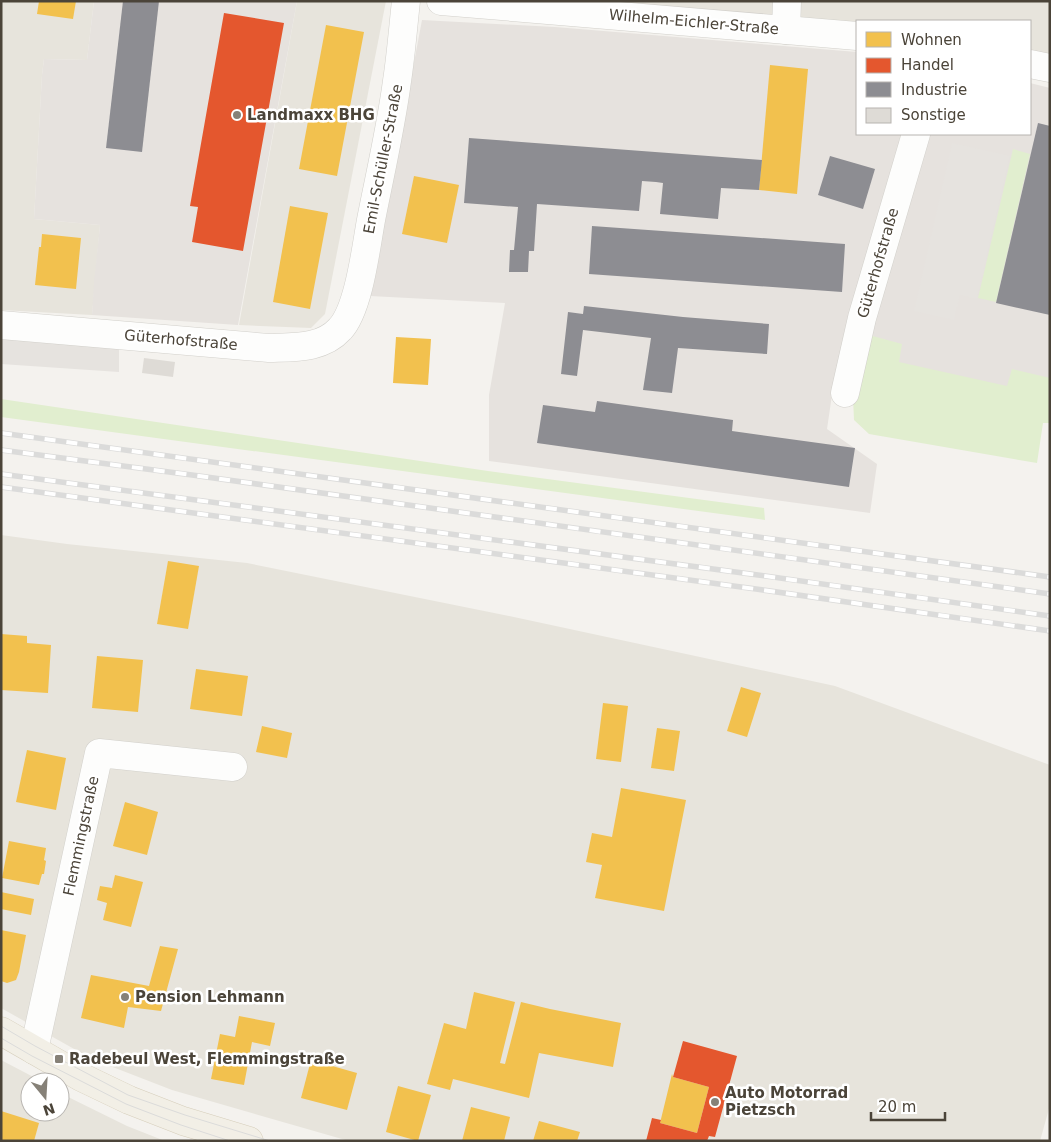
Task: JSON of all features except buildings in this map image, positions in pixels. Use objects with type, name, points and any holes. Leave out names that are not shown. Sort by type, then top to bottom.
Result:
[{"type":"main road","points":[[1,1031],[128,1100],[183,1121],[250,1141]]},
{"type":"street","name":"Emil-Schüller-Straße","points":[[350,316],[360,281],[398,81],[406,1]]},
{"type":"street","name":"Wilhelm-Eichler-Straße","points":[[441,1],[856,36]]},
{"type":"street","points":[[786,30],[787,1]]},
{"type":"street","points":[[1031,64],[1050,68]]},
{"type":"street","name":"Güterhofstraße","points":[[846,393],[862,318],[916,135]]},
{"type":"street","name":"Güterhofstraße","points":[[1,326],[269,348],[310,346],[325,340],[340,329],[350,316]]},
{"type":"street","name":"Flemmingstraße","points":[[34,1050],[99,752],[233,767]]},
{"type":"shaded area","points":[[1,1],[94,1],[87,60],[44,59],[34,219],[100,225],[92,315],[1,310]]},
{"type":"shaded area","points":[[94,1],[297,1],[238,325],[92,315],[100,225],[34,219],[44,59],[87,60]]},
{"type":"shaded area","points":[[297,1],[386,1],[325,314],[311,328],[239,325]]},
{"type":"shaded area","points":[[599,1],[1050,1],[1050,54],[1031,50],[1031,20],[856,20],[856,25]]},
{"type":"shaded area","points":[[422,20],[555,27],[856,52],[856,135],[1031,135],[1031,83],[1050,88],[1050,413],[832,395],[827,429],[877,464],[870,513],[489,461],[489,395],[505,303],[370,296]]},
{"type":"shaded area","points":[[952,143],[1010,156],[977,299],[960,295],[954,320],[914,311]]},
{"type":"shaded area","points":[[1,339],[119,348],[119,372],[1,364]]},
{"type":"shaded area","points":[[1,535],[247,563],[504,615],[835,686],[1050,765],[1050,1105],[1040,1141],[349,1141],[172,1090],[92,1059],[1,1008]]},
{"type":"shaded area","points":[[1,1060],[24,1072],[20,1072],[20,1122],[70,1122],[70,1098],[127,1126],[165,1141],[1,1141]]},
{"type":"green space","points":[[1013,149],[1030,154],[996,302],[978,298]]},
{"type":"green space","points":[[869,335],[902,344],[899,362],[1007,386],[1012,369],[1050,378],[1050,423],[1043,423],[1037,463],[869,434],[854,420],[853,398]]},
{"type":"green space","points":[[1,399],[488,471],[764,508],[765,520],[1,417]]},
{"type":"tram line","points":[[1,1026],[128,1095],[270,1141]]},
{"type":"tram line","points":[[1,1038],[126,1104],[230,1141]]},
{"type":"railway","points":[[1,433],[1050,577]]},
{"type":"railway","points":[[1,450],[1050,594]]},
{"type":"railway","points":[[1,474],[1050,616]]},
{"type":"railway","points":[[1,487],[756,589],[1050,631]]},
{"type":"place","name":"Landmaxx BHG","points":[[237,115]]},
{"type":"place","name":"Pension Lehmann","points":[[125,997]]},
{"type":"place","name":"Radebeul West, Flemmingstraße","points":[[59,1059]]},
{"type":"place","name":"Auto Motorrad Pietzsch","points":[[715,1102]]}]
